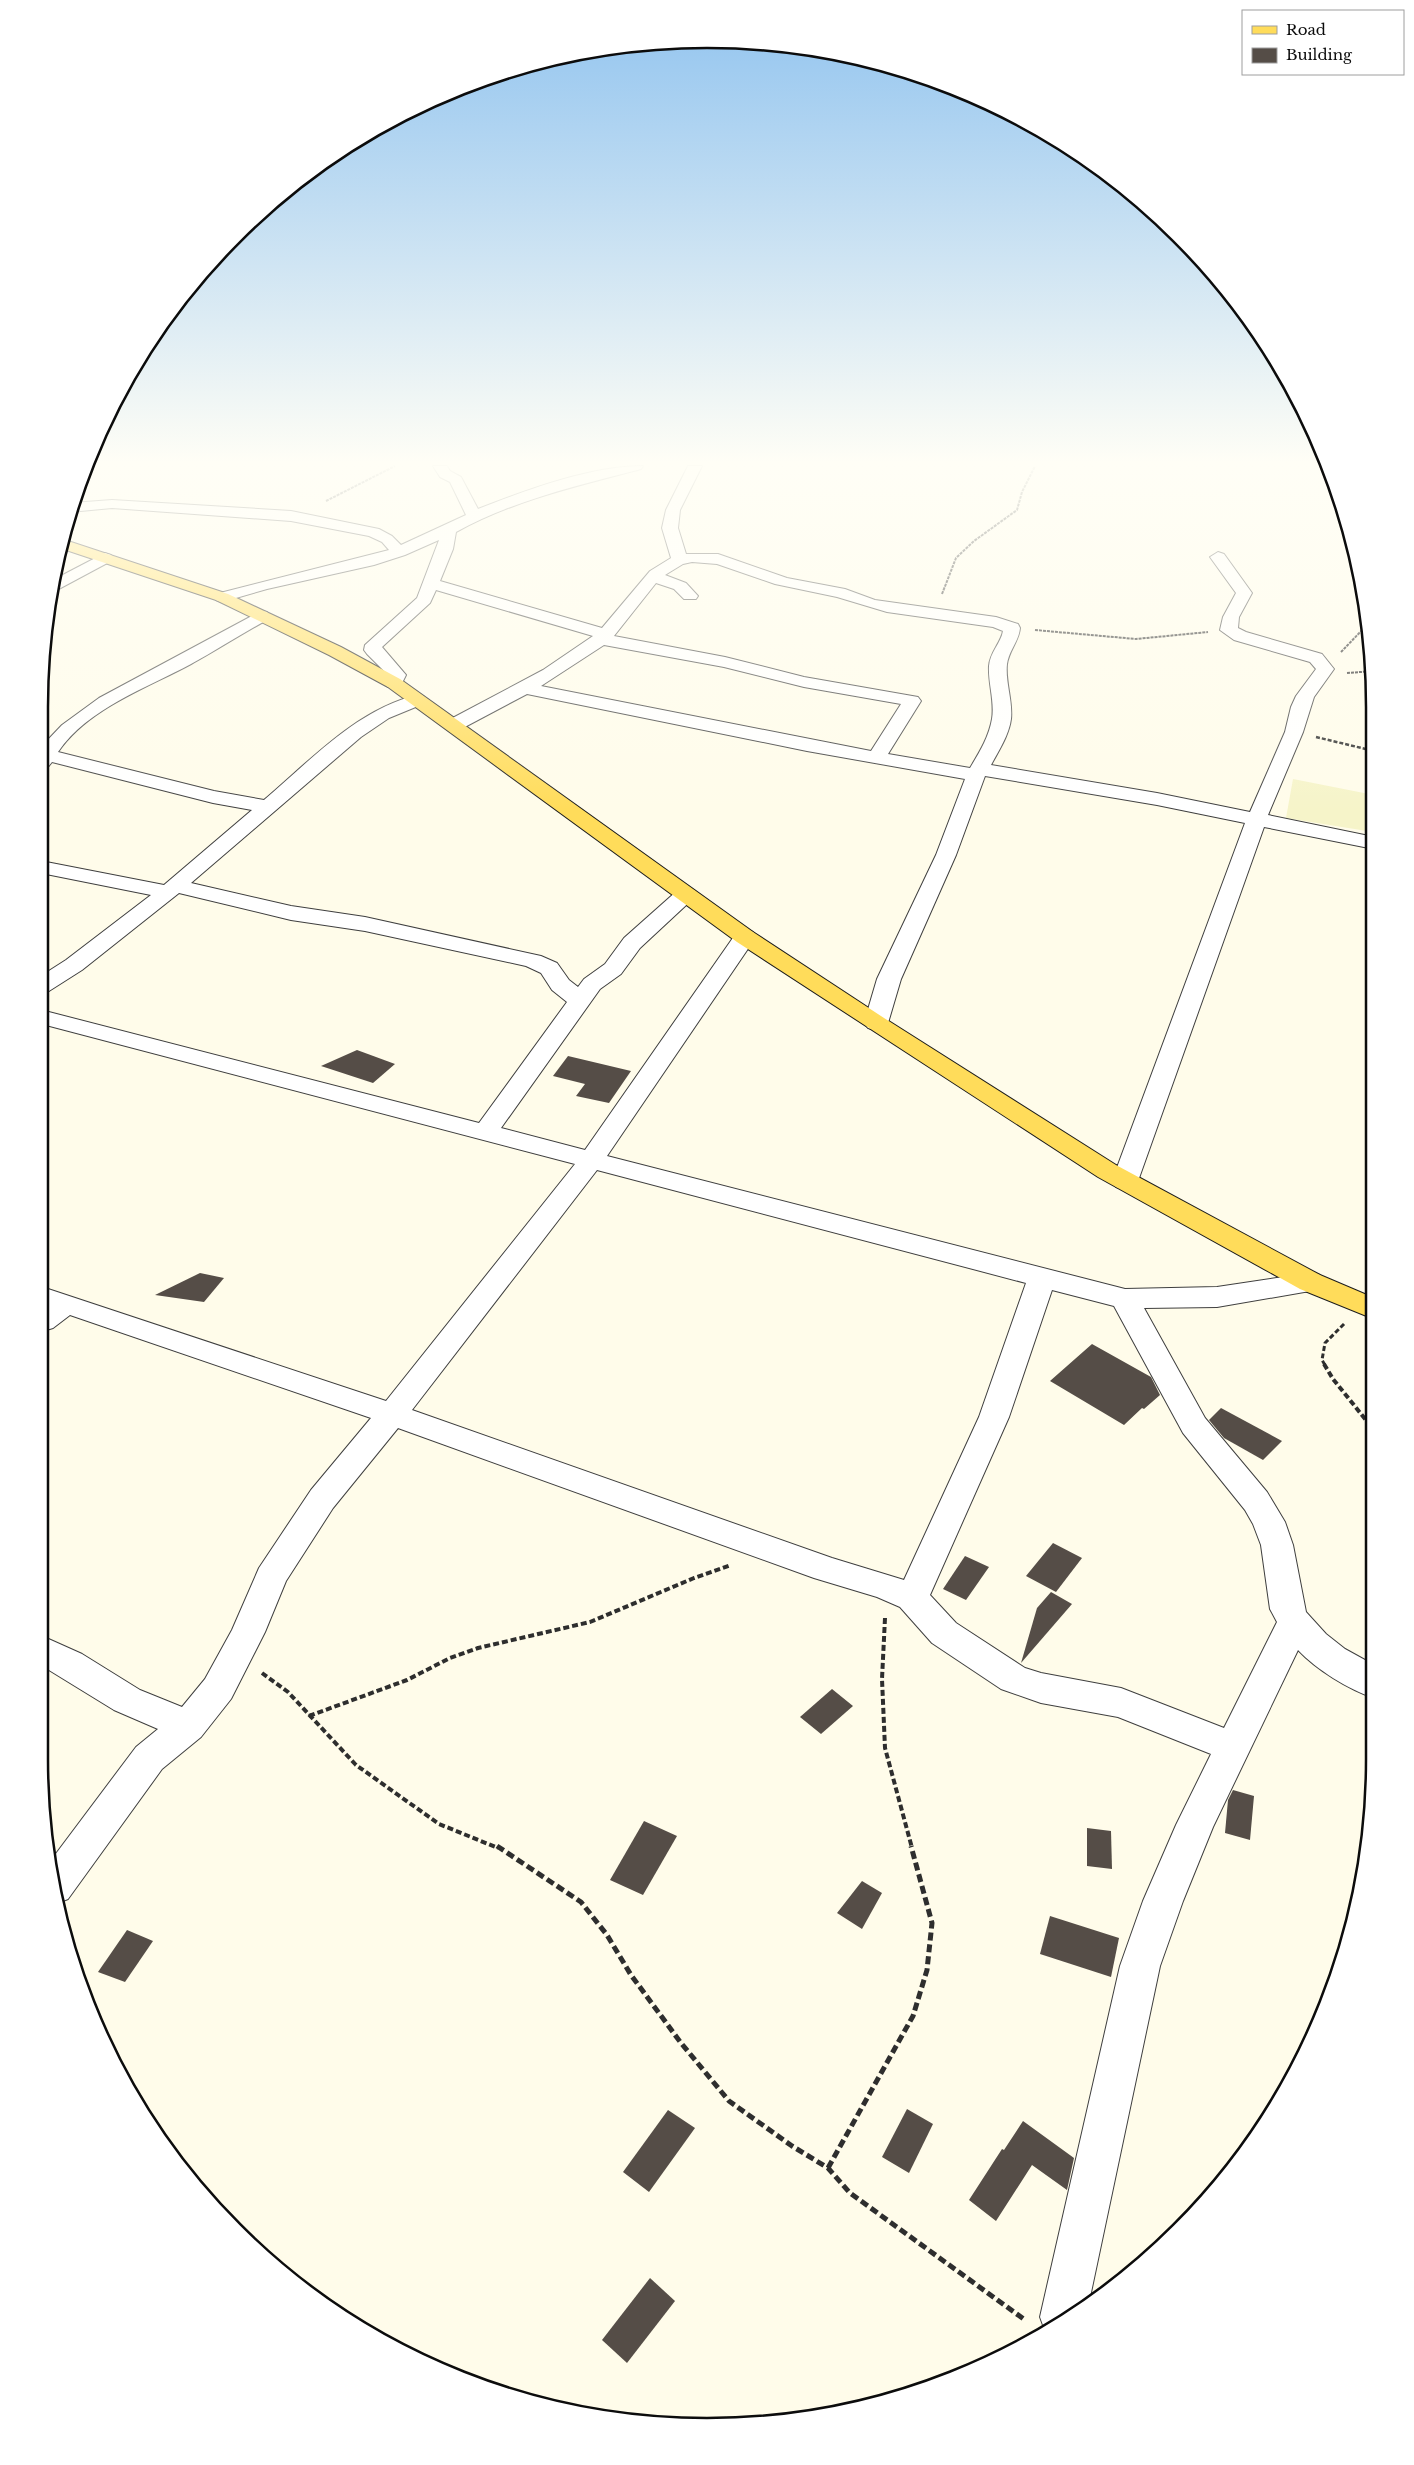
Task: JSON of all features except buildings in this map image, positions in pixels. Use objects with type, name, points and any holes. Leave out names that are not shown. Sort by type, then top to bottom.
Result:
[{"type":"main road","points":[[176,581],[222,596],[394,683],[744,937],[876,1024],[1125,1181],[1310,1282],[1366,1306]]},
{"type":"street","points":[[222,596],[282,581]]},
{"type":"street","points":[[454,725],[524,688],[603,637],[639,592],[651,581]]},
{"type":"street","points":[[666,581],[680,586],[690,596]]},
{"type":"street","points":[[783,581],[848,595],[870,604],[996,622],[1012,628],[1011,636],[1002,649],[998,665],[1002,718],[996,739],[978,772],[946,855],[889,979],[876,1024]]},
{"type":"street","points":[[1125,1181],[1256,821],[1294,732],[1305,696],[1325,669],[1316,658],[1240,636],[1229,630],[1231,617],[1244,593],[1235,581]]},
{"type":"street","points":[[394,683],[396,675],[392,667],[373,650],[374,645],[424,600],[430,583],[603,637],[725,662],[804,682],[912,701],[876,757]]},
{"type":"street","points":[[48,751],[79,721],[102,703],[202,651],[261,616]]},
{"type":"street","points":[[524,688],[876,757],[1157,799],[1256,821],[1366,842]]},
{"type":"street","points":[[48,982],[74,965],[172,889],[270,807],[354,733],[382,714],[417,700]]},
{"type":"street","points":[[48,758],[213,797],[270,807]]},
{"type":"street","points":[[48,867],[292,913],[365,924],[533,961],[549,968],[560,985],[580,1000]]},
{"type":"street","points":[[485,1132],[525,1078],[550,1039],[592,984],[612,969],[632,943],[686,895]]},
{"type":"street","points":[[59,1880],[149,1758],[188,1726],[218,1689],[272,1577],[322,1499],[392,1414],[592,1159],[744,937]]},
{"type":"street","points":[[48,1019],[592,1159],[1125,1300],[1217,1297],[1310,1282]]},
{"type":"street","points":[[900,1592],[994,1417],[1042,1278]]},
{"type":"street","points":[[1125,1300],[1194,1425],[1256,1501],[1269,1522],[1276,1545],[1287,1610],[1294,1622],[1332,1660],[1366,1679]]},
{"type":"street","points":[[50,1307],[392,1414],[774,1551],[900,1592],[944,1632],[1013,1679],[1041,1688],[1121,1703],[1233,1747]]},
{"type":"street","points":[[1047,2321],[1140,1966],[1163,1901],[1195,1825],[1294,1622]]},
{"type":"street","points":[[48,1653],[70,1664],[127,1700],[188,1726]]},
{"type":"path","points":[[933,612],[949,581]]},
{"type":"path","points":[[1012,628],[1136,639],[1161,635],[1229,630]]},
{"type":"path","points":[[1325,669],[1362,629]]},
{"type":"path","points":[[1294,732],[1366,749]]},
{"type":"path","points":[[1366,1309],[1325,1343],[1322,1360],[1333,1378],[1366,1420]]},
{"type":"path","points":[[310,1716],[406,1680],[450,1658],[478,1648],[590,1622],[694,1578],[774,1551]]},
{"type":"path","points":[[828,2168],[913,2016],[928,1960],[932,1923],[885,1748],[882,1680],[900,1592]]},
{"type":"path","points":[[236,1654],[288,1692],[356,1765],[439,1824],[496,1846],[581,1902],[607,1935],[631,1975],[681,2043],[729,2100],[792,2146],[828,2168],[850,2192],[1047,2321]]},
{"type":"shaded area","points":[[1293,779],[1366,793],[1366,831],[1286,818]]}]
